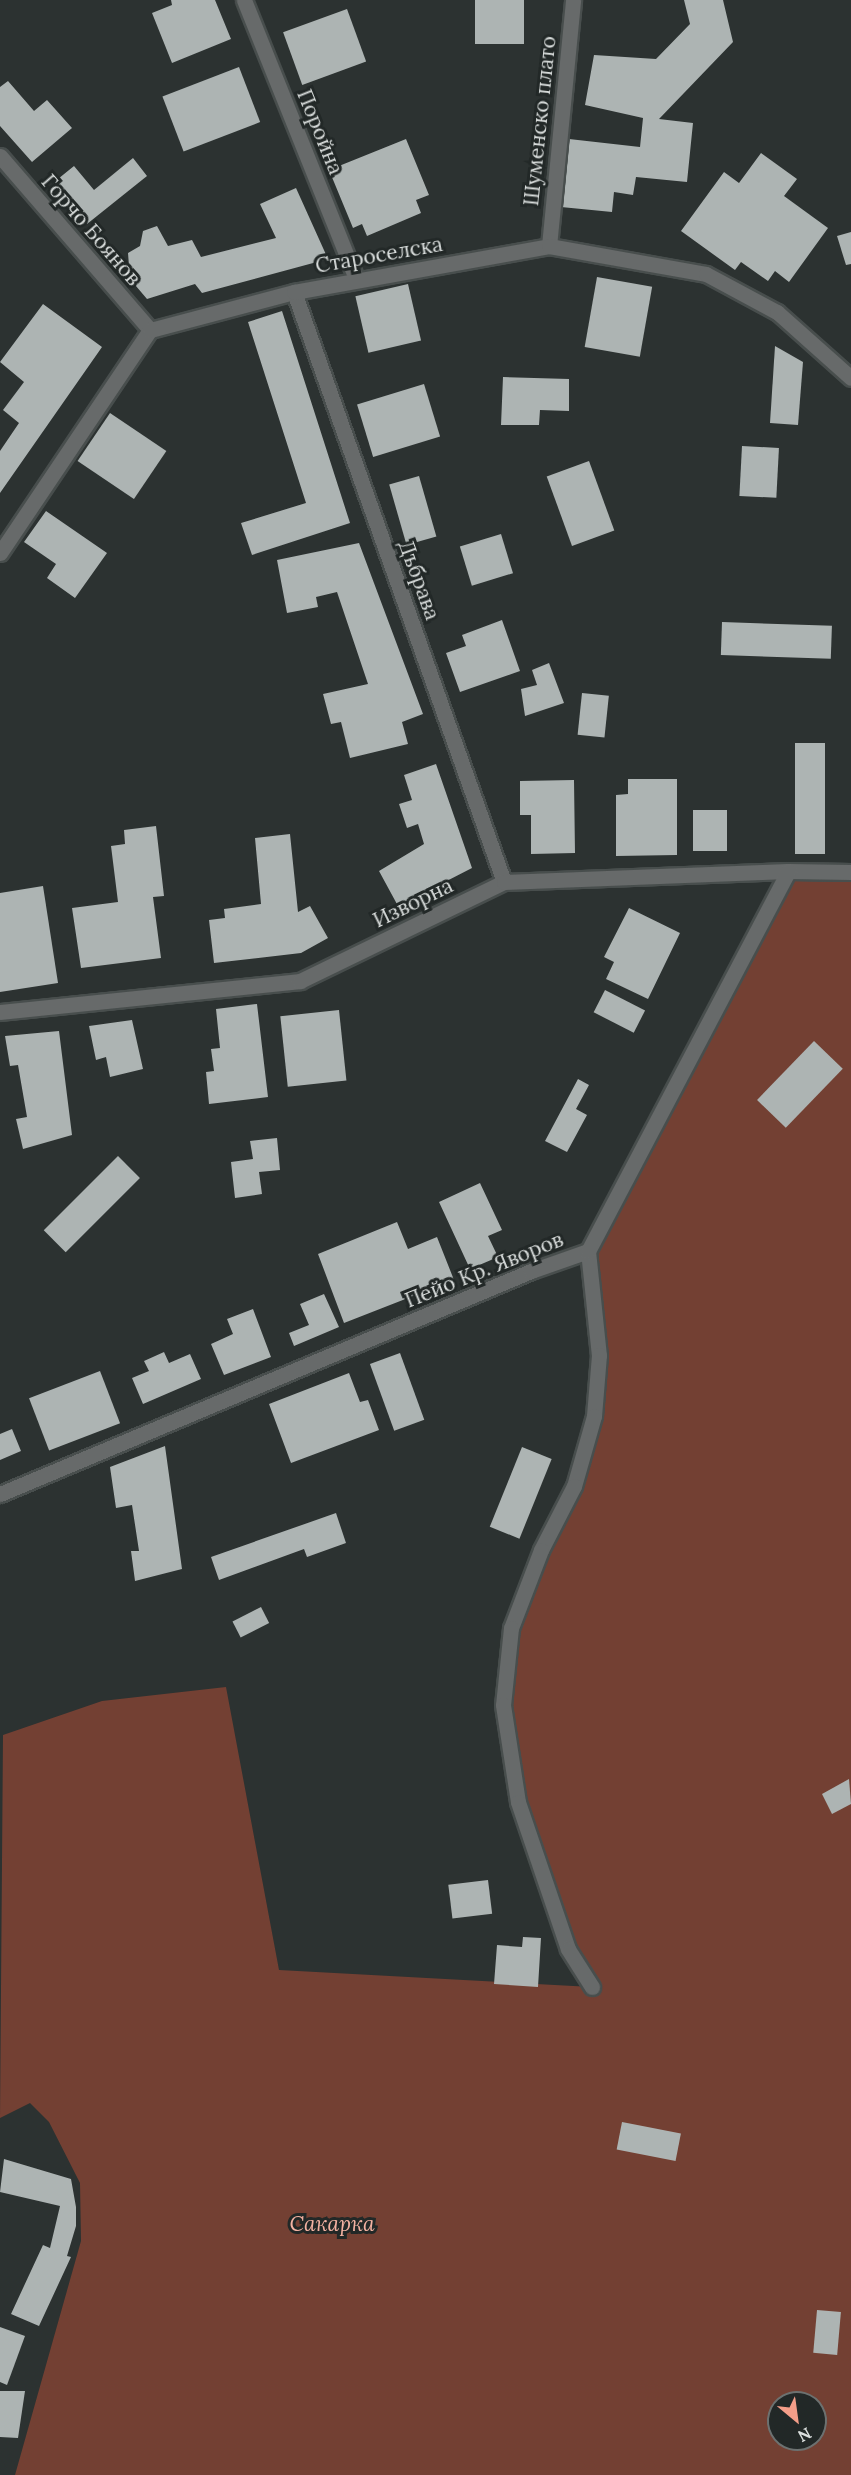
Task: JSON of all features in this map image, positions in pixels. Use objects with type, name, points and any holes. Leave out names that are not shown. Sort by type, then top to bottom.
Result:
[{"type":"street","name":"Поройна","points":[[244,0],[356,279]]},
{"type":"street","name":"Шуменско плато","points":[[549,246],[573,0]]},
{"type":"street","name":"Горчо Боянов","points":[[0,156],[150,330]]},
{"type":"street","name":"Староселска","points":[[150,330],[294,292],[549,246],[706,274],[777,312],[851,378]]},
{"type":"street","name":"Дъбрава","points":[[294,292],[504,882]]},
{"type":"street","points":[[0,553],[150,330]]},
{"type":"street","name":"Изворна","points":[[0,1012],[300,981],[504,882],[788,871],[851,872]]},
{"type":"street","name":"Пейо Кр. Яворов","points":[[0,1494],[531,1271],[588,1251],[788,871]]},
{"type":"street","points":[[588,1251],[599,1355],[594,1416],[574,1486],[541,1550],[511,1628],[502,1705],[518,1802],[568,1949],[592,1987]]},
{"type":"green space","name":"Сакарка","points":[[788,871],[851,872],[851,2475],[15,2475],[81,2241],[80,2183],[49,2122],[30,2103],[0,2118],[3,1735],[102,1701],[226,1687],[279,1970],[592,1987],[568,1949],[518,1802],[503,1705],[511,1628],[594,1416],[588,1251]]},
{"type":"building","points":[[171,0],[215,0],[231,39],[172,63],[152,13],[172,5]]},
{"type":"building","points":[[475,0],[524,0],[524,44],[475,44]]},
{"type":"building","points":[[684,0],[723,0],[733,42],[659,119],[693,123],[687,182],[636,177],[633,195],[614,192],[612,212],[561,207],[569,139],[640,147],[643,118],[585,105],[594,55],[656,59],[690,24]]},
{"type":"building","points":[[347,9],[366,62],[302,85],[283,32]]},
{"type":"building","points":[[239,67],[260,122],[184,151],[162,96]]},
{"type":"building","points":[[8,81],[34,111],[47,100],[72,128],[32,162],[0,126],[0,87]]},
{"type":"building","points":[[406,139],[429,195],[416,200],[421,213],[367,236],[362,224],[353,228],[329,170]]},
{"type":"building","points":[[761,153],[797,179],[784,196],[828,228],[789,282],[775,271],[768,281],[741,262],[735,270],[681,231],[724,172],[739,183]]},
{"type":"building","points":[[133,158],[147,176],[87,224],[53,183],[74,166],[94,190]]},
{"type":"building","points":[[296,188],[328,259],[202,293],[195,284],[147,299],[130,279],[128,253],[140,246],[143,231],[157,226],[168,246],[192,240],[201,257],[276,238],[260,204]]},
{"type":"building","points":[[851,232],[851,264],[846,265],[837,236]]},
{"type":"building","points":[[597,277],[652,287],[640,357],[585,347]]},
{"type":"building","points":[[408,284],[421,341],[368,353],[355,296]]},
{"type":"building","points":[[43,304],[102,347],[0,493],[0,451],[19,423],[3,410],[24,382],[0,362]]},
{"type":"building","points":[[282,311],[350,523],[252,555],[241,523],[306,503],[248,322]]},
{"type":"building","points":[[775,346],[803,362],[798,425],[770,423]]},
{"type":"building","points":[[503,377],[569,379],[569,411],[540,410],[539,425],[501,425]]},
{"type":"building","points":[[424,384],[440,437],[373,457],[357,404]]},
{"type":"building","points":[[110,413],[166,451],[134,499],[78,461]]},
{"type":"building","points":[[742,446],[779,448],[776,498],[739,496]]},
{"type":"building","points":[[589,461],[614,531],[572,546],[547,476]]},
{"type":"building","points":[[419,476],[436,537],[407,545],[389,485]]},
{"type":"building","points":[[46,511],[107,553],[75,598],[47,578],[56,564],[24,542]]},
{"type":"building","points":[[501,534],[513,573],[472,586],[460,547]]},
{"type":"building","points":[[359,543],[423,714],[402,722],[408,744],[350,758],[341,722],[331,724],[323,694],[368,684],[337,592],[316,597],[318,607],[287,613],[277,560]]},
{"type":"building","points":[[502,620],[520,671],[460,692],[446,653],[466,646],[462,635]]},
{"type":"building","points":[[722,622],[832,626],[831,659],[721,655]]},
{"type":"building","points":[[549,663],[564,703],[525,716],[521,689],[537,685],[532,670]]},
{"type":"building","points":[[582,693],[609,696],[604,738],[578,735]]},
{"type":"building","points":[[795,743],[825,743],[825,854],[795,854]]},
{"type":"building","points":[[436,764],[472,868],[398,906],[379,871],[424,844],[418,824],[407,828],[399,804],[412,800],[404,775]]},
{"type":"building","points":[[628,779],[677,779],[677,855],[616,856],[616,795],[628,794]]},
{"type":"building","points":[[574,780],[575,853],[531,854],[531,815],[520,815],[520,781]]},
{"type":"building","points":[[693,810],[727,810],[727,851],[693,851]]},
{"type":"building","points":[[156,826],[164,896],[153,897],[161,958],[81,968],[72,908],[118,902],[111,846],[125,844],[124,830]]},
{"type":"building","points":[[290,834],[298,912],[310,906],[328,938],[301,953],[214,963],[209,920],[225,918],[224,909],[261,904],[255,838]]},
{"type":"building","points":[[43,886],[58,983],[0,992],[0,893]]},
{"type":"building","points":[[629,908],[680,933],[648,999],[606,979],[614,962],[604,957]]},
{"type":"building","points":[[605,990],[645,1010],[634,1033],[594,1012]]},
{"type":"building","points":[[257,1004],[268,1097],[209,1104],[206,1072],[214,1071],[211,1049],[220,1048],[216,1009]]},
{"type":"building","points":[[339,1010],[346,1081],[288,1087],[280,1016]]},
{"type":"building","points":[[132,1020],[143,1069],[110,1077],[106,1057],[96,1060],[89,1026]]},
{"type":"building","points":[[59,1031],[72,1135],[23,1149],[16,1119],[27,1117],[18,1065],[10,1066],[5,1036]]},
{"type":"building","points":[[814,1041],[843,1069],[786,1128],[757,1100]]},
{"type":"building","points":[[578,1079],[589,1085],[576,1109],[587,1115],[567,1152],[545,1141]]},
{"type":"building","points":[[277,1138],[280,1170],[259,1172],[262,1194],[235,1198],[231,1162],[253,1159],[250,1141]]},
{"type":"building","points":[[118,1156],[140,1178],[66,1252],[44,1230]]},
{"type":"building","points":[[480,1183],[502,1230],[488,1236],[498,1257],[470,1269],[439,1202]]},
{"type":"building","points":[[397,1222],[408,1249],[437,1237],[454,1280],[344,1323],[318,1254]]},
{"type":"building","points":[[324,1294],[339,1327],[294,1346],[289,1333],[309,1325],[300,1304]]},
{"type":"building","points":[[253,1309],[271,1357],[224,1375],[211,1344],[233,1334],[227,1319]]},
{"type":"building","points":[[164,1352],[169,1363],[190,1354],[201,1379],[143,1404],[132,1378],[149,1371],[144,1361]]},
{"type":"building","points":[[400,1353],[424,1420],[394,1431],[370,1364]]},
{"type":"building","points":[[100,1371],[120,1423],[49,1451],[29,1398]]},
{"type":"building","points":[[349,1373],[360,1402],[368,1400],[379,1430],[291,1463],[269,1404]]},
{"type":"building","points":[[12,1429],[21,1451],[0,1460],[0,1434]]},
{"type":"building","points":[[165,1446],[182,1569],[135,1581],[131,1551],[139,1551],[132,1505],[116,1508],[110,1467]]},
{"type":"building","points":[[522,1447],[552,1459],[519,1539],[490,1527]]},
{"type":"building","points":[[336,1513],[346,1543],[307,1557],[304,1549],[219,1580],[211,1557]]},
{"type":"building","points":[[261,1607],[269,1623],[241,1638],[232,1622]]},
{"type":"building","points":[[849,1779],[851,1804],[832,1814],[822,1794]]},
{"type":"building","points":[[488,1880],[492,1914],[452,1919],[448,1885]]},
{"type":"building","points":[[523,1937],[541,1938],[538,1987],[494,1984],[497,1945],[522,1947]]},
{"type":"building","points":[[622,2122],[681,2133],[676,2161],[617,2149]]},
{"type":"building","points":[[4,2159],[71,2179],[76,2207],[76,2226],[67,2256],[71,2257],[39,2326],[11,2314],[43,2245],[50,2248],[60,2206],[0,2192]]},
{"type":"building","points":[[817,2310],[841,2312],[837,2355],[813,2353]]},
{"type":"building","points":[[0,2327],[25,2336],[7,2385],[0,2382]]},
{"type":"building","points":[[0,2391],[25,2391],[18,2438],[0,2437]]}]
